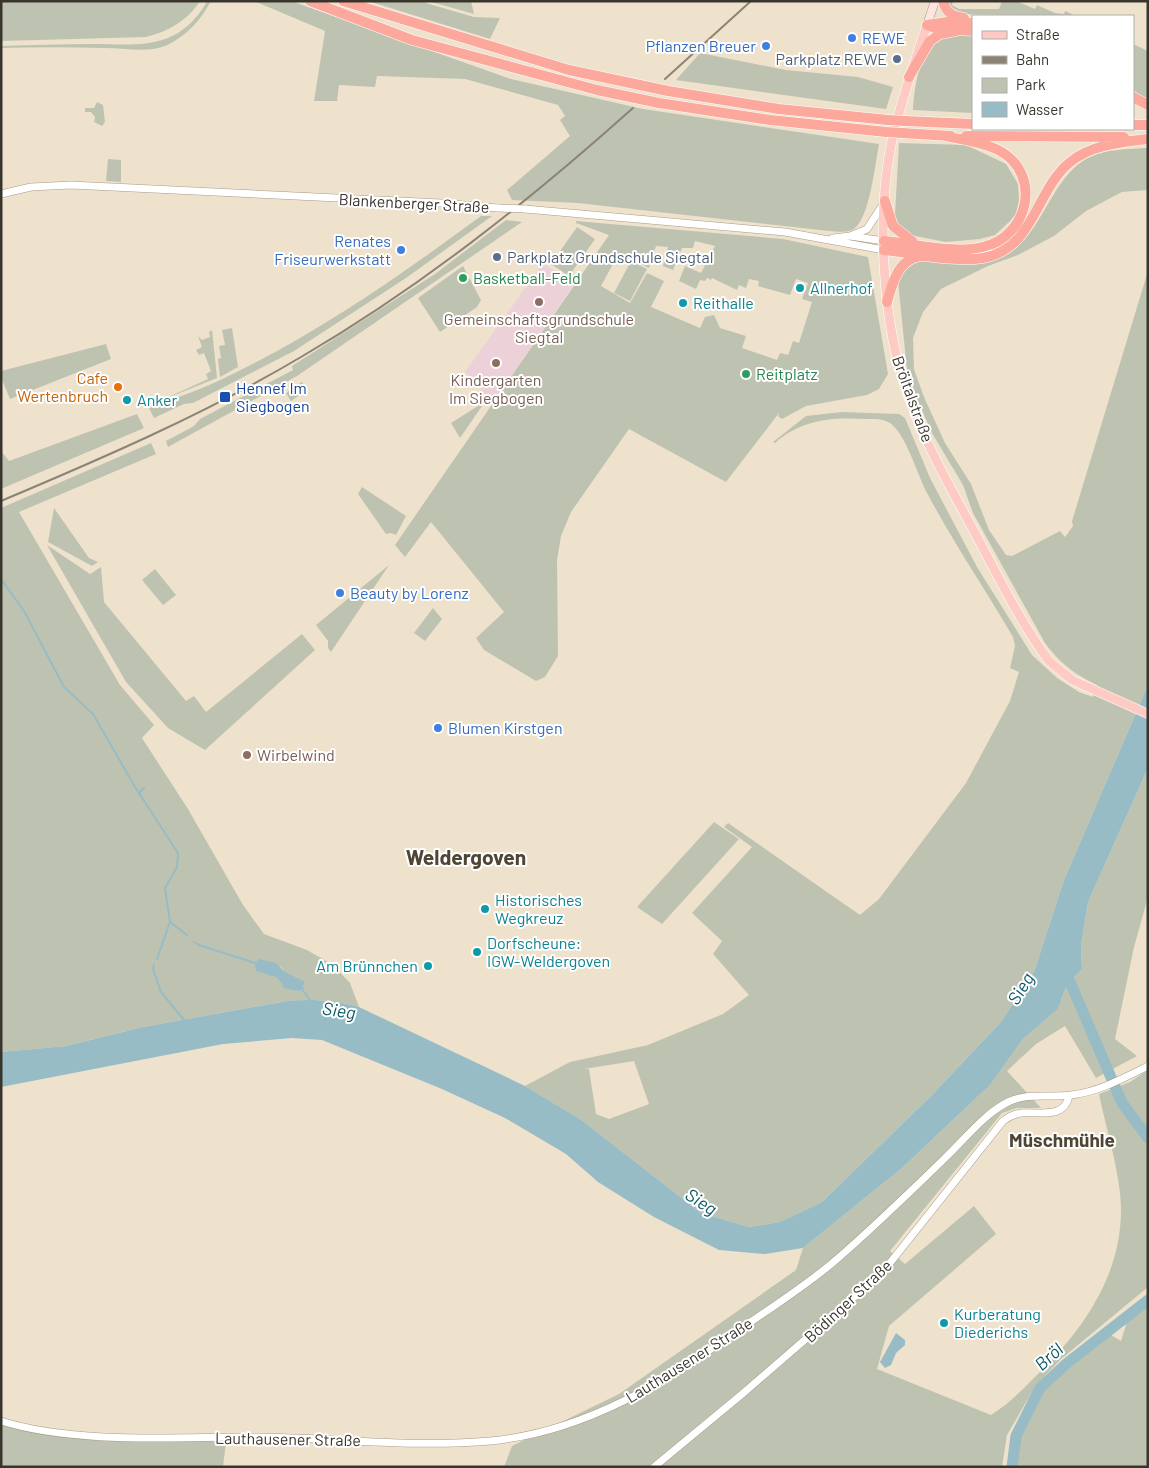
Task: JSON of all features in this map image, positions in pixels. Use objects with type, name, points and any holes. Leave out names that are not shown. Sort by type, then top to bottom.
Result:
[{"type":"highway","points":[[310,1],[412,40],[597,90],[659,103],[770,120],[886,132],[945,136],[1148,138]]},
{"type":"highway","points":[[343,1],[569,70],[668,91],[779,109],[888,120],[972,124]]},
{"type":"highway","points":[[943,1],[947,11],[954,16],[972,21]]},
{"type":"highway","points":[[927,25],[972,21]]},
{"type":"highway","points":[[927,25],[938,29],[972,31]]},
{"type":"highway","points":[[909,77],[930,41],[940,34],[956,31]]},
{"type":"highway","points":[[1134,97],[1148,105]]},
{"type":"highway","points":[[1134,125],[1148,125]]},
{"type":"highway","points":[[884,245],[916,244],[965,249],[982,248],[1007,236],[1023,214],[1026,200],[1024,180],[1016,165],[1008,157],[1000,150],[945,136]]},
{"type":"highway","points":[[884,245],[929,255],[966,259],[982,258],[1005,250],[1024,233],[1051,184],[1069,163],[1103,146],[1148,138]]},
{"type":"highway","points":[[885,201],[893,226],[916,244]]},
{"type":"highway","points":[[888,302],[895,277],[903,264],[915,257],[929,255]]},
{"type":"main road","name":"Bröltalstraße","points":[[936,1],[909,77],[892,141],[885,201],[884,245],[888,302],[894,347],[909,397],[948,484],[1044,654],[1061,673],[1148,714]]},
{"type":"street","name":"Blankenberger Straße","points":[[1,194],[31,188],[71,185],[441,203],[785,232],[827,238],[850,245],[884,245]]},
{"type":"street","points":[[850,236],[867,229],[885,201]]},
{"type":"street","name":"Blankenberger Straße","points":[[827,238],[850,236],[884,245]]},
{"type":"street","name":"Lauthausener Straße","points":[[1,1421],[30,1430],[117,1437],[256,1437],[458,1443],[525,1436],[581,1421],[632,1398],[698,1359],[830,1265],[930,1173],[987,1116],[1009,1101],[1030,1096],[1069,1096],[1097,1089],[1148,1066]]},
{"type":"street","name":"Bödinger Straße","points":[[654,1467],[748,1389],[882,1273],[1003,1121],[1019,1113],[1056,1112],[1062,1109],[1069,1096]]},
{"type":"shaded area","name":"Gemeinschaftsgrundschule Siegtal","points":[[543,263],[574,284],[494,401],[488,398],[465,372]]},
{"type":"green space","points":[[1,1],[200,1],[177,24],[162,32],[146,37],[1,41]]},
{"type":"green space","points":[[207,1],[211,1],[203,15],[186,33],[173,42],[158,48],[143,50],[79,47],[1,48],[1,46],[157,42],[171,37],[184,29],[195,19]]},
{"type":"green space","points":[[254,1],[291,1],[511,79],[643,109],[879,144],[868,202],[860,223],[854,229],[837,232],[578,203],[512,200],[507,190],[570,136],[560,120],[565,116],[558,105],[465,79],[377,76],[375,87],[339,85],[337,101],[314,101],[325,31]]},
{"type":"green space","points":[[368,1],[419,1],[474,17],[500,18],[490,39]]},
{"type":"green space","points":[[428,1],[471,1],[474,14]]},
{"type":"green space","points":[[947,1],[953,1],[952,5],[959,9],[999,9],[1002,1],[1016,1],[1035,9],[1037,5],[1055,13],[1064,14],[1065,11],[1074,15],[1016,15],[953,13]]},
{"type":"green space","points":[[972,34],[972,113],[913,110],[917,79],[924,56],[936,39],[945,35]]},
{"type":"green space","points":[[1134,44],[1148,51],[1148,100],[1134,91]]},
{"type":"green space","points":[[700,53],[786,70],[858,77],[893,87],[886,109],[676,80]]},
{"type":"green space","points":[[97,102],[103,105],[105,122],[102,126],[94,122],[95,117],[91,112],[85,112],[85,108],[94,108]]},
{"type":"green space","points":[[899,143],[966,145],[1006,164],[1018,184],[1019,200],[1016,214],[995,235],[980,239],[946,242],[910,235],[896,223]]},
{"type":"green space","points":[[1148,148],[1148,190],[1122,192],[1086,211],[1054,236],[1018,255],[988,266],[941,289],[923,312],[913,338],[914,369],[924,397],[945,443],[971,484],[989,530],[1006,555],[1012,556],[1060,531],[1065,537],[1073,526],[1072,521],[1148,271],[1148,685],[1064,880],[1034,972],[1001,1022],[932,1095],[822,1202],[780,1222],[749,1227],[701,1213],[580,1119],[525,1086],[570,1062],[648,1045],[723,1014],[749,995],[713,954],[722,941],[692,913],[752,847],[724,827],[728,823],[860,915],[879,899],[966,783],[1010,701],[1019,672],[1010,668],[1015,646],[1013,637],[937,511],[896,428],[887,421],[881,420],[828,420],[795,429],[775,443],[773,442],[806,416],[842,412],[899,414],[905,418],[930,478],[977,567],[1032,655],[1057,678],[1079,692],[1093,697],[1097,685],[1081,677],[1068,667],[1045,643],[973,513],[963,485],[932,433],[907,370],[898,281],[908,267],[924,260],[978,259],[1004,255],[1030,233],[1069,173],[1082,162],[1104,152]],"holes":[[[634,1061],[649,1104],[609,1119],[596,1114],[589,1069],[584,1069]]]},
{"type":"green space","points":[[108,159],[121,160],[121,182],[106,181]]},
{"type":"green space","points":[[481,216],[492,216],[406,278],[294,351],[193,403],[184,404],[154,418],[149,408],[208,386],[286,346],[353,306]]},
{"type":"green space","points":[[506,220],[522,222],[297,376],[168,447],[166,441],[194,426],[200,419],[293,370],[292,366],[435,274]]},
{"type":"green space","points":[[576,221],[783,239],[868,257],[888,374],[879,389],[867,395],[806,406],[782,419],[778,416],[779,413],[726,482],[629,429],[571,512],[561,536],[557,560],[558,656],[545,677],[536,681],[484,650],[476,638],[504,612],[431,522],[405,557],[395,545],[609,235],[576,223]],"holes":[[[695,241],[715,246],[701,273],[685,266],[679,281],[696,289],[700,280],[705,281],[707,278],[711,280],[712,278],[737,290],[739,285],[746,288],[749,279],[759,281],[758,286],[790,295],[796,279],[808,283],[802,299],[812,302],[799,343],[793,341],[788,355],[780,353],[777,360],[742,348],[746,336],[720,328],[714,315],[705,317],[700,328],[651,307],[664,281],[647,273],[630,303],[601,286],[619,253],[649,268],[656,246],[668,247],[663,266],[673,270],[682,248],[693,248]]]},
{"type":"green space","points":[[577,227],[595,239],[569,276],[551,264]]},
{"type":"green space","points":[[631,261],[647,269],[630,301],[614,293]]},
{"type":"green space","points":[[463,266],[481,300],[477,307],[440,332],[418,298]]},
{"type":"green space","points":[[232,328],[238,367],[220,377],[218,359],[221,358],[219,346],[225,345],[222,330]]},
{"type":"green space","points":[[212,330],[217,378],[162,400],[208,379],[206,374],[211,371],[204,353],[199,355],[196,350],[202,347],[198,336],[202,340],[210,337],[209,332]]},
{"type":"green space","points":[[106,344],[111,359],[10,399],[1,377],[1,371]]},
{"type":"green space","points":[[302,382],[305,387],[303,389],[304,392],[291,401],[286,393]]},
{"type":"green space","points":[[481,404],[482,406],[460,438],[451,423]]},
{"type":"green space","points":[[137,414],[144,428],[1,489],[1,451],[9,461]]},
{"type":"green space","points":[[151,443],[156,454],[19,512],[120,685],[154,725],[142,738],[188,809],[243,905],[264,934],[307,950],[333,965],[350,983],[359,1007],[323,1001],[287,1001],[143,1027],[66,1046],[1,1052],[1,508]],"holes":[[[280,966],[284,971],[304,982],[303,986],[305,989],[298,991],[276,977]]]},
{"type":"green space","points":[[362,487],[406,516],[396,535],[386,534],[358,494]]},
{"type":"green space","points":[[54,508],[89,558],[98,562],[92,566],[48,542]]},
{"type":"green space","points":[[47,545],[90,574],[101,567],[104,602],[186,701],[194,696],[206,712],[302,634],[315,650],[205,750],[168,728],[126,682]]},
{"type":"green space","points":[[389,565],[331,652],[328,648],[328,641],[316,625]]},
{"type":"green space","points":[[155,569],[176,595],[163,605],[142,580]]},
{"type":"green space","points":[[433,608],[442,619],[425,641],[414,633]]},
{"type":"green space","points":[[1148,768],[1148,897],[1134,947],[1115,1039],[1137,1056],[1096,1078],[1065,1026],[1036,1044],[1007,1071],[1041,1108],[1017,1108],[1002,1113],[890,1251],[905,1264],[974,1206],[996,1234],[889,1326],[877,1369],[991,1415],[1022,1389],[1056,1355],[1085,1319],[1107,1278],[1115,1257],[1121,1210],[1119,1182],[1099,1094],[1130,1082],[1148,1070],[1148,1287],[1061,1359],[1036,1385],[1007,1435],[1002,1467],[504,1467],[512,1446],[619,1394],[796,1270],[803,1248],[902,1168],[990,1085],[1023,1039],[1058,1009],[1067,984],[1082,969],[1081,946],[1088,902]]},
{"type":"green space","points":[[714,822],[739,839],[662,924],[637,907]]},
{"type":"green space","points":[[1148,1304],[1148,1467],[1014,1467],[1018,1438],[1042,1390],[1109,1334],[1121,1341],[1126,1325],[1124,1322]]},
{"type":"green space","points":[[1,1422],[30,1431],[226,1442],[223,1467],[1,1467]]},
{"type":"water","name":"Sieg","points":[[1148,685],[1148,768],[1088,902],[1081,946],[1082,969],[1067,984],[1058,1009],[1023,1039],[990,1085],[902,1168],[803,1248],[765,1254],[719,1250],[654,1217],[598,1182],[566,1154],[505,1118],[442,1089],[322,1040],[292,1038],[223,1044],[1,1087],[1,1052],[66,1046],[143,1027],[287,1001],[332,1001],[359,1007],[525,1086],[580,1119],[701,1213],[749,1227],[780,1222],[822,1202],[932,1095],[1001,1022],[1034,972],[1064,880]]},
{"type":"water","points":[[259,959],[276,963],[284,971],[305,982],[303,986],[305,989],[299,991],[283,988],[282,983],[276,977],[256,971],[255,963]]},
{"type":"water","points":[[896,1333],[905,1340],[905,1345],[896,1353],[891,1365],[885,1368],[880,1362]]},
{"type":"waterway","points":[[1,579],[24,611],[64,687],[93,714],[135,787],[178,853],[177,867],[165,888],[170,922],[187,935]]},
{"type":"waterway","points":[[139,793],[144,788]]},
{"type":"waterway","points":[[157,959],[170,922]]},
{"type":"waterway","points":[[194,942],[255,963]]},
{"type":"waterway","points":[[154,965],[153,969],[161,992],[184,1020]]},
{"type":"waterway","name":"Bröl","points":[[1064,968],[1122,1103],[1148,1138]]},
{"type":"waterway","points":[[301,988],[310,1000]]},
{"type":"waterway","name":"Bröl","points":[[1012,1467],[1016,1436],[1040,1388],[1066,1364],[1148,1300]]},
{"type":"railway","points":[[665,79],[751,1]]},
{"type":"railway","points":[[1,501],[115,452],[228,398],[345,330],[389,302],[473,241],[594,143],[633,108]]},
{"type":"place","name":"REWE","points":[[852,38]]},
{"type":"place","name":"Pflanzen Breuer","points":[[766,46]]},
{"type":"place","name":"Parkplatz REWE","points":[[897,59]]},
{"type":"place","name":"Renates Friseurwerkstatt","points":[[401,250]]},
{"type":"place","name":"Parkplatz Grundschule Siegtal","points":[[497,257]]},
{"type":"place","name":"Basketball-Feld","points":[[463,278]]},
{"type":"place","name":"Allnerhof","points":[[800,288]]},
{"type":"place","name":"Gemeinschaftsgrundschule Siegtal","points":[[539,302]]},
{"type":"place","name":"Reithalle","points":[[683,303]]},
{"type":"place","name":"Kindergarten Im Siegbogen","points":[[496,363]]},
{"type":"place","name":"Reitplatz","points":[[746,374]]},
{"type":"place","name":"Cafe Wertenbruch","points":[[118,387]]},
{"type":"place","name":"Hennef Im Siegbogen","points":[[225,397]]},
{"type":"place","name":"Anker","points":[[127,400]]},
{"type":"place","name":"Beauty by Lorenz","points":[[340,593]]},
{"type":"place","name":"Blumen Kirstgen","points":[[438,728]]},
{"type":"place","name":"Wirbelwind","points":[[247,755]]},
{"type":"place","name":"Historisches Wegkreuz","points":[[485,909]]},
{"type":"place","name":"Dorfscheune: IGW-Weldergoven","points":[[477,952]]},
{"type":"place","name":"Am Brünnchen","points":[[428,966]]},
{"type":"place","name":"Kurberatung Diederichs","points":[[944,1323]]},
{"type":"district","name":"Weldergoven","points":[[466,858]]},
{"type":"district","name":"Müschmühle","points":[[1062,1140]]}]
